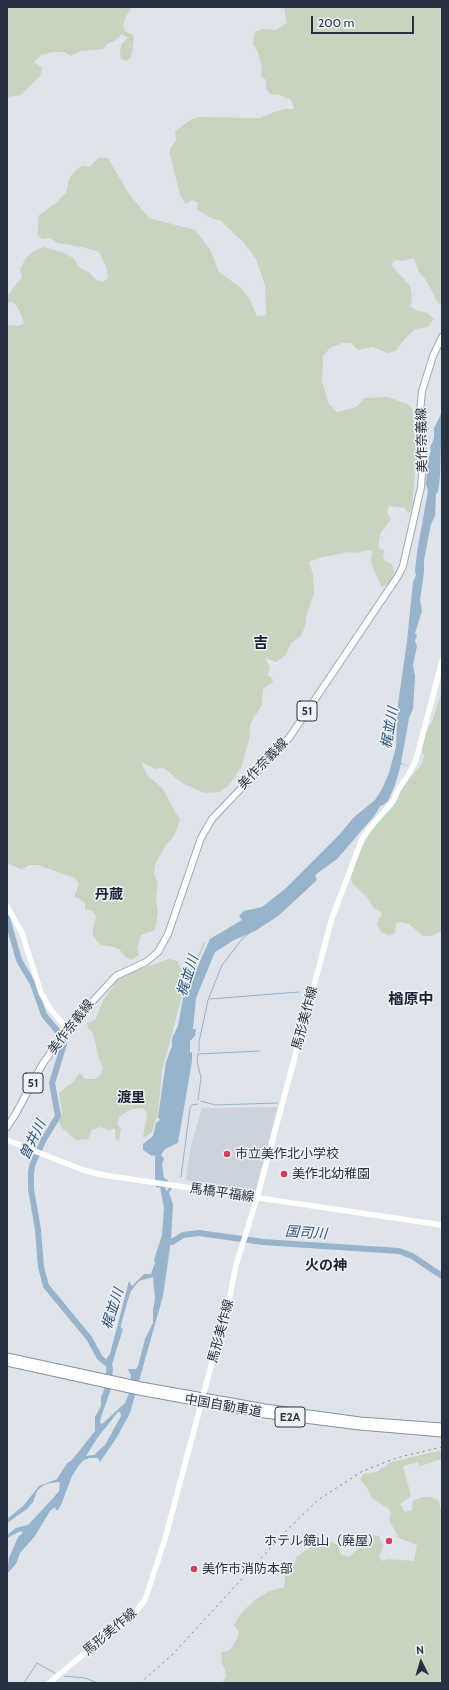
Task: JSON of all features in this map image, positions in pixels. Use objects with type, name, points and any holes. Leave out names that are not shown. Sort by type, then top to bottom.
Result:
[{"type":"highway","name":"中国自動車道","points":[[7,1357],[88,1378]]},
{"type":"highway","name":"中国自動車道","points":[[7,1362],[140,1388],[302,1414],[360,1421],[442,1427]]},
{"type":"highway","name":"中国自動車道","points":[[140,1388],[207,1404],[312,1421],[442,1433]]},
{"type":"main road","name":"美作奈義線","points":[[7,1127],[42,1065],[65,1031],[116,976],[146,962],[158,952],[168,934],[196,853],[212,819],[225,803],[274,755],[289,738],[398,576],[403,566],[422,487],[423,459],[420,412],[422,391],[433,356],[442,337]]},
{"type":"main road","name":"馬形美作線","points":[[204,1392],[230,1296],[243,1239],[257,1198],[339,897],[362,839],[369,828],[394,800],[398,790],[409,774],[416,760],[442,661]]},
{"type":"main road","points":[[7,906],[22,933],[41,993],[48,1007],[65,1031]]},
{"type":"main road","name":"馬橋平福線","points":[[7,1140],[82,1170],[180,1187],[442,1225]]},
{"type":"main road","name":"馬形美作線","points":[[50,1683],[138,1609],[145,1600],[165,1539],[200,1408]]},
{"type":"shaded area","name":"市立美作北小学校","points":[[278,1107],[256,1189],[251,1193],[197,1184],[186,1179],[191,1145],[202,1108]]},
{"type":"green space","points":[[7,7],[132,7],[126,16],[123,25],[125,31],[133,35],[134,39],[131,58],[126,61],[121,59],[121,44],[128,38],[122,34],[113,42],[108,43],[103,49],[81,51],[71,56],[64,52],[52,52],[41,55],[34,62],[42,68],[40,76],[21,95],[7,97]]},
{"type":"green space","points":[[284,7],[442,7],[442,304],[438,303],[426,280],[419,272],[414,258],[403,261],[395,260],[391,265],[410,286],[412,296],[411,307],[418,311],[428,313],[434,319],[428,327],[415,329],[402,342],[396,351],[387,353],[373,347],[358,350],[351,343],[342,343],[330,348],[323,356],[322,382],[329,404],[337,412],[357,407],[364,398],[387,397],[408,404],[413,410],[416,459],[412,509],[408,514],[405,508],[389,506],[387,513],[391,519],[380,534],[378,548],[384,550],[383,557],[386,561],[392,564],[394,573],[390,583],[382,587],[373,569],[371,557],[373,551],[368,550],[357,553],[348,552],[319,558],[309,562],[313,574],[314,593],[306,617],[305,627],[301,636],[291,643],[286,655],[276,662],[265,658],[270,667],[268,675],[272,678],[273,682],[263,689],[262,705],[250,724],[249,740],[241,768],[229,785],[220,792],[204,793],[182,783],[164,768],[155,769],[141,762],[147,775],[162,788],[180,820],[174,836],[165,846],[155,865],[154,873],[158,884],[156,899],[158,912],[155,930],[141,935],[137,949],[139,955],[131,960],[125,957],[120,950],[113,947],[100,945],[92,934],[96,917],[93,911],[85,909],[85,903],[74,897],[79,884],[75,878],[38,865],[29,865],[22,870],[7,863],[7,325],[17,326],[24,324],[22,316],[16,305],[11,302],[7,303],[7,296],[22,277],[20,269],[26,258],[34,251],[43,247],[62,252],[73,258],[80,268],[90,273],[96,280],[103,282],[108,278],[106,266],[99,252],[87,248],[58,243],[50,238],[42,239],[37,235],[39,215],[56,203],[66,193],[69,179],[75,171],[82,166],[90,167],[98,158],[108,158],[129,194],[149,218],[195,230],[210,249],[219,272],[241,288],[251,302],[257,316],[266,315],[265,285],[256,259],[244,243],[221,221],[211,218],[197,210],[198,203],[192,200],[186,204],[180,195],[170,155],[170,149],[176,141],[175,131],[192,119],[200,117],[260,118],[274,112],[294,109],[291,100],[280,95],[270,94],[266,89],[266,80],[261,76],[262,68],[258,52],[253,43],[255,32],[263,29],[276,30],[287,23]]},
{"type":"green space","points":[[442,690],[442,931],[432,936],[423,936],[409,924],[400,922],[396,924],[395,933],[389,935],[381,932],[377,925],[379,918],[382,915],[381,912],[374,908],[366,896],[353,884],[351,879],[361,848],[369,835],[379,820],[393,807],[401,787],[422,764],[424,756],[422,751],[426,731],[432,722]]},
{"type":"green space","points":[[204,942],[206,942],[195,967],[186,981],[162,1071],[158,1113],[152,1132],[143,1137],[147,1115],[144,1108],[132,1109],[120,1116],[117,1124],[121,1129],[119,1141],[116,1140],[115,1129],[108,1130],[101,1127],[92,1130],[88,1139],[76,1140],[63,1129],[59,1122],[62,1112],[59,1093],[73,1082],[80,1073],[85,1079],[95,1079],[101,1074],[103,1067],[99,1059],[93,1033],[88,1028],[87,1023],[95,1020],[103,1001],[118,979],[132,972],[169,959],[177,961],[182,970],[187,971],[192,967]]},
{"type":"green space","points":[[442,1450],[442,1459],[420,1466],[418,1462],[403,1466],[410,1497],[400,1504],[405,1512],[412,1510],[413,1501],[422,1497],[431,1497],[438,1500],[442,1512],[442,1683],[222,1683],[226,1677],[222,1664],[221,1652],[230,1650],[237,1639],[239,1632],[234,1625],[241,1613],[256,1599],[268,1592],[284,1587],[286,1569],[293,1566],[297,1556],[326,1540],[338,1545],[341,1555],[349,1557],[373,1535],[379,1536],[383,1546],[379,1558],[383,1561],[387,1559],[414,1561],[417,1545],[399,1538],[389,1520],[391,1514],[389,1509],[372,1498],[366,1486],[360,1480],[363,1474],[377,1472],[391,1462]]},
{"type":"water","points":[[442,412],[440,476],[438,492],[436,494],[435,516],[431,524],[424,560],[420,600],[422,611],[415,633],[417,635],[415,641],[417,646],[413,665],[415,676],[413,709],[409,718],[401,763],[410,767],[401,764],[395,785],[388,801],[380,806],[375,815],[337,859],[315,875],[317,880],[278,916],[255,931],[234,940],[215,952],[196,998],[193,1029],[196,1029],[195,1036],[190,1041],[192,1061],[178,1143],[165,1149],[161,1155],[164,1159],[162,1164],[164,1178],[168,1180],[165,1189],[167,1191],[170,1186],[172,1188],[169,1193],[173,1204],[171,1240],[163,1296],[130,1413],[117,1437],[100,1462],[98,1458],[90,1458],[84,1460],[79,1465],[72,1476],[58,1510],[56,1510],[55,1507],[50,1511],[35,1536],[20,1553],[16,1564],[7,1574],[9,1558],[18,1537],[23,1533],[21,1531],[7,1538],[7,1535],[16,1528],[28,1525],[59,1491],[60,1483],[46,1484],[41,1487],[37,1491],[33,1502],[27,1509],[7,1523],[7,1519],[23,1506],[39,1486],[57,1479],[67,1463],[71,1461],[95,1431],[95,1417],[101,1406],[101,1397],[105,1387],[107,1358],[110,1354],[129,1281],[132,1286],[144,1274],[151,1274],[155,1263],[154,1260],[162,1235],[164,1208],[160,1187],[157,1188],[155,1185],[155,1155],[152,1156],[143,1150],[143,1144],[153,1136],[156,1123],[160,1120],[158,1117],[166,1062],[172,1046],[172,1038],[178,1026],[184,993],[188,983],[197,968],[210,939],[242,920],[239,916],[244,911],[262,907],[285,889],[341,833],[353,818],[375,800],[389,773],[396,747],[398,704],[407,641],[413,582],[416,575],[417,552],[428,491],[426,484],[428,460],[431,451],[430,448],[434,438],[434,428]],"holes":[[[153,1277],[155,1299],[153,1323],[145,1339],[138,1366],[136,1369],[128,1370],[131,1375],[129,1393],[125,1403],[102,1424],[100,1423],[101,1417],[111,1389],[112,1364],[123,1329],[121,1328],[121,1325],[131,1291],[139,1281]],[[118,1412],[120,1412],[121,1416],[105,1445],[94,1455],[86,1456],[98,1437]]]},
{"type":"waterway","name":"曽井川","points":[[7,918],[19,960],[33,984],[44,1015],[60,1034],[64,1044],[52,1083],[58,1116],[43,1141],[33,1163],[31,1172],[31,1189],[38,1230],[41,1267],[46,1286],[89,1338],[100,1358],[109,1365]]},
{"type":"waterway","points":[[199,1051],[199,1042],[208,1000],[222,965],[243,938],[250,933]]},
{"type":"waterway","points":[[210,999],[299,992]]},
{"type":"waterway","points":[[198,1054],[260,1051]]},
{"type":"waterway","points":[[198,1054],[197,1061],[201,1078],[198,1100]]},
{"type":"waterway","points":[[201,1101],[215,1105],[278,1103]]},
{"type":"waterway","points":[[181,1177],[190,1108],[192,1105],[198,1104]]},
{"type":"waterway","name":"国司川","points":[[166,1238],[172,1242],[183,1235],[199,1233],[263,1242],[399,1251],[412,1256],[442,1276]]},
{"type":"waterway","points":[[24,1683],[37,1663],[55,1673]]},
{"type":"waterway","points":[[64,1676],[85,1678],[98,1683]]},
{"type":"railway","points":[[140,1683],[172,1655],[286,1531],[318,1500],[361,1472],[396,1458],[442,1447]]},
{"type":"place","name":"市立美作北小学校","points":[[227,1154]]},
{"type":"place","name":"美作北幼稚園","points":[[284,1174]]},
{"type":"place","name":"ホテル鏡山（廃屋）","points":[[389,1541]]},
{"type":"place","name":"美作市消防本部","points":[[194,1569]]},
{"type":"district","name":"吉","points":[[261,644]]},
{"type":"district","name":"丹蔵","points":[[109,895]]},
{"type":"district","name":"楢原中","points":[[411,1000]]},
{"type":"district","name":"渡里","points":[[131,1098]]},
{"type":"district","name":"火の神","points":[[326,1266]]},
{"type":"water label","name":"梶並川","points":[[390,728]]},
{"type":"water label","name":"梶並川","points":[[188,976]]},
{"type":"water label","name":"梶並川","points":[[113,1309]]}]
